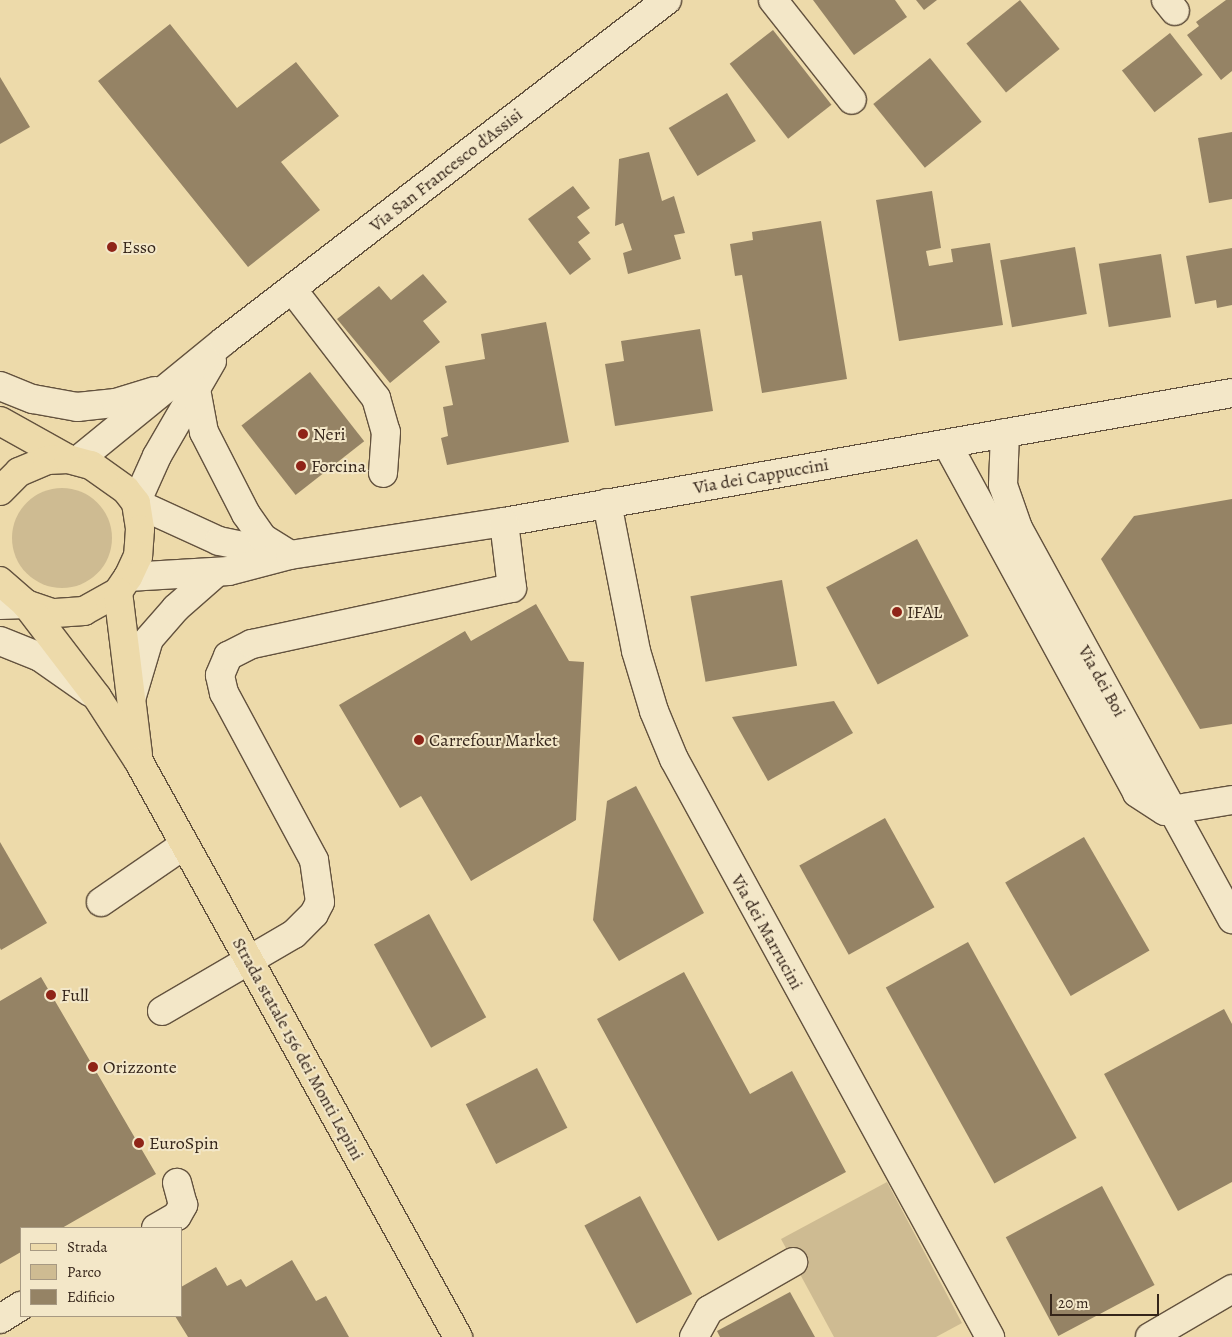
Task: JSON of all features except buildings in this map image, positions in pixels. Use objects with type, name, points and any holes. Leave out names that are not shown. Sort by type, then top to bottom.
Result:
[{"type":"main road","points":[[0,421],[72,460],[109,474],[136,503],[140,529],[138,556],[123,584]]},
{"type":"main road","points":[[0,491],[33,465],[72,460]]},
{"type":"main road","name":"Strada statale 156 dei Monti Lepini","points":[[0,581],[13,605],[97,696],[139,762],[458,1337]]},
{"type":"main road","name":"Strada statale 156 dei Monti Lepini","points":[[13,605],[68,613],[98,605],[123,584]]},
{"type":"main road","name":"Strada statale 156 dei Monti Lepini","points":[[123,584],[139,762]]},
{"type":"street","name":"Via San Francesco d'Assisi","points":[[72,460],[183,388],[224,341],[667,0]]},
{"type":"street","points":[[774,0],[852,100]]},
{"type":"street","points":[[292,289],[376,398],[386,432],[383,473]]},
{"type":"street","name":"Via San Francesco d'Assisi","points":[[0,386],[33,399],[77,406],[116,403],[183,388]]},
{"type":"street","name":"Via San Francesco d'Assisi","points":[[136,503],[157,456],[183,388]]},
{"type":"street","points":[[183,388],[246,514],[263,538],[290,555]]},
{"type":"street","name":"Via dei Cappuccini","points":[[123,584],[216,573],[290,555],[504,522],[1232,393]]},
{"type":"street","name":"Via dei Boi","points":[[1004,433],[1003,485],[1011,513],[1232,919]]},
{"type":"street","name":"Via dei Boi","points":[[947,444],[1129,783],[1144,801],[1155,808],[1172,810]]},
{"type":"street","name":"Via dei Cappuccini","points":[[136,503],[219,541],[290,555]]},
{"type":"street","name":"Via dei Marrucini","points":[[607,503],[636,651],[654,711],[674,759],[990,1337]]},
{"type":"street","points":[[162,1011],[305,925],[320,902],[321,888],[314,860],[224,693],[220,675],[228,656],[252,644],[512,588],[504,522]]},
{"type":"street","points":[[132,700],[135,676],[149,639],[176,608],[216,573]]},
{"type":"street","points":[[0,642],[40,658],[97,696]]},
{"type":"street","points":[[1172,810],[1232,800]]},
{"type":"street","points":[[102,902],[184,844]]},
{"type":"street","points":[[158,1227],[177,1216],[183,1205],[176,1183]]},
{"type":"street","points":[[694,1337],[709,1310],[793,1262]]},
{"type":"street","points":[[1150,1337],[1232,1290]]},
{"type":"street","points":[[0,1319],[20,1307]]},
{"type":"green space","points":[[62,488],[81,492],[97,503],[108,519],[112,538],[108,557],[97,573],[81,584],[62,588],[43,584],[27,573],[16,557],[12,538],[16,519],[27,503],[43,492]]},
{"type":"green space","points":[[887,1182],[962,1323],[936,1337],[834,1337],[781,1239]]},
{"type":"place","name":"Esso","points":[[112,247]]},
{"type":"place","name":"Neri","points":[[303,434]]},
{"type":"place","name":"Forcina","points":[[301,466]]},
{"type":"place","name":"IFAL","points":[[897,612]]},
{"type":"place","name":"Carrefour Market","points":[[419,740]]},
{"type":"place","name":"Full","points":[[51,995]]},
{"type":"place","name":"Orizzonte","points":[[93,1067]]},
{"type":"place","name":"EuroSpin","points":[[139,1143]]}]
